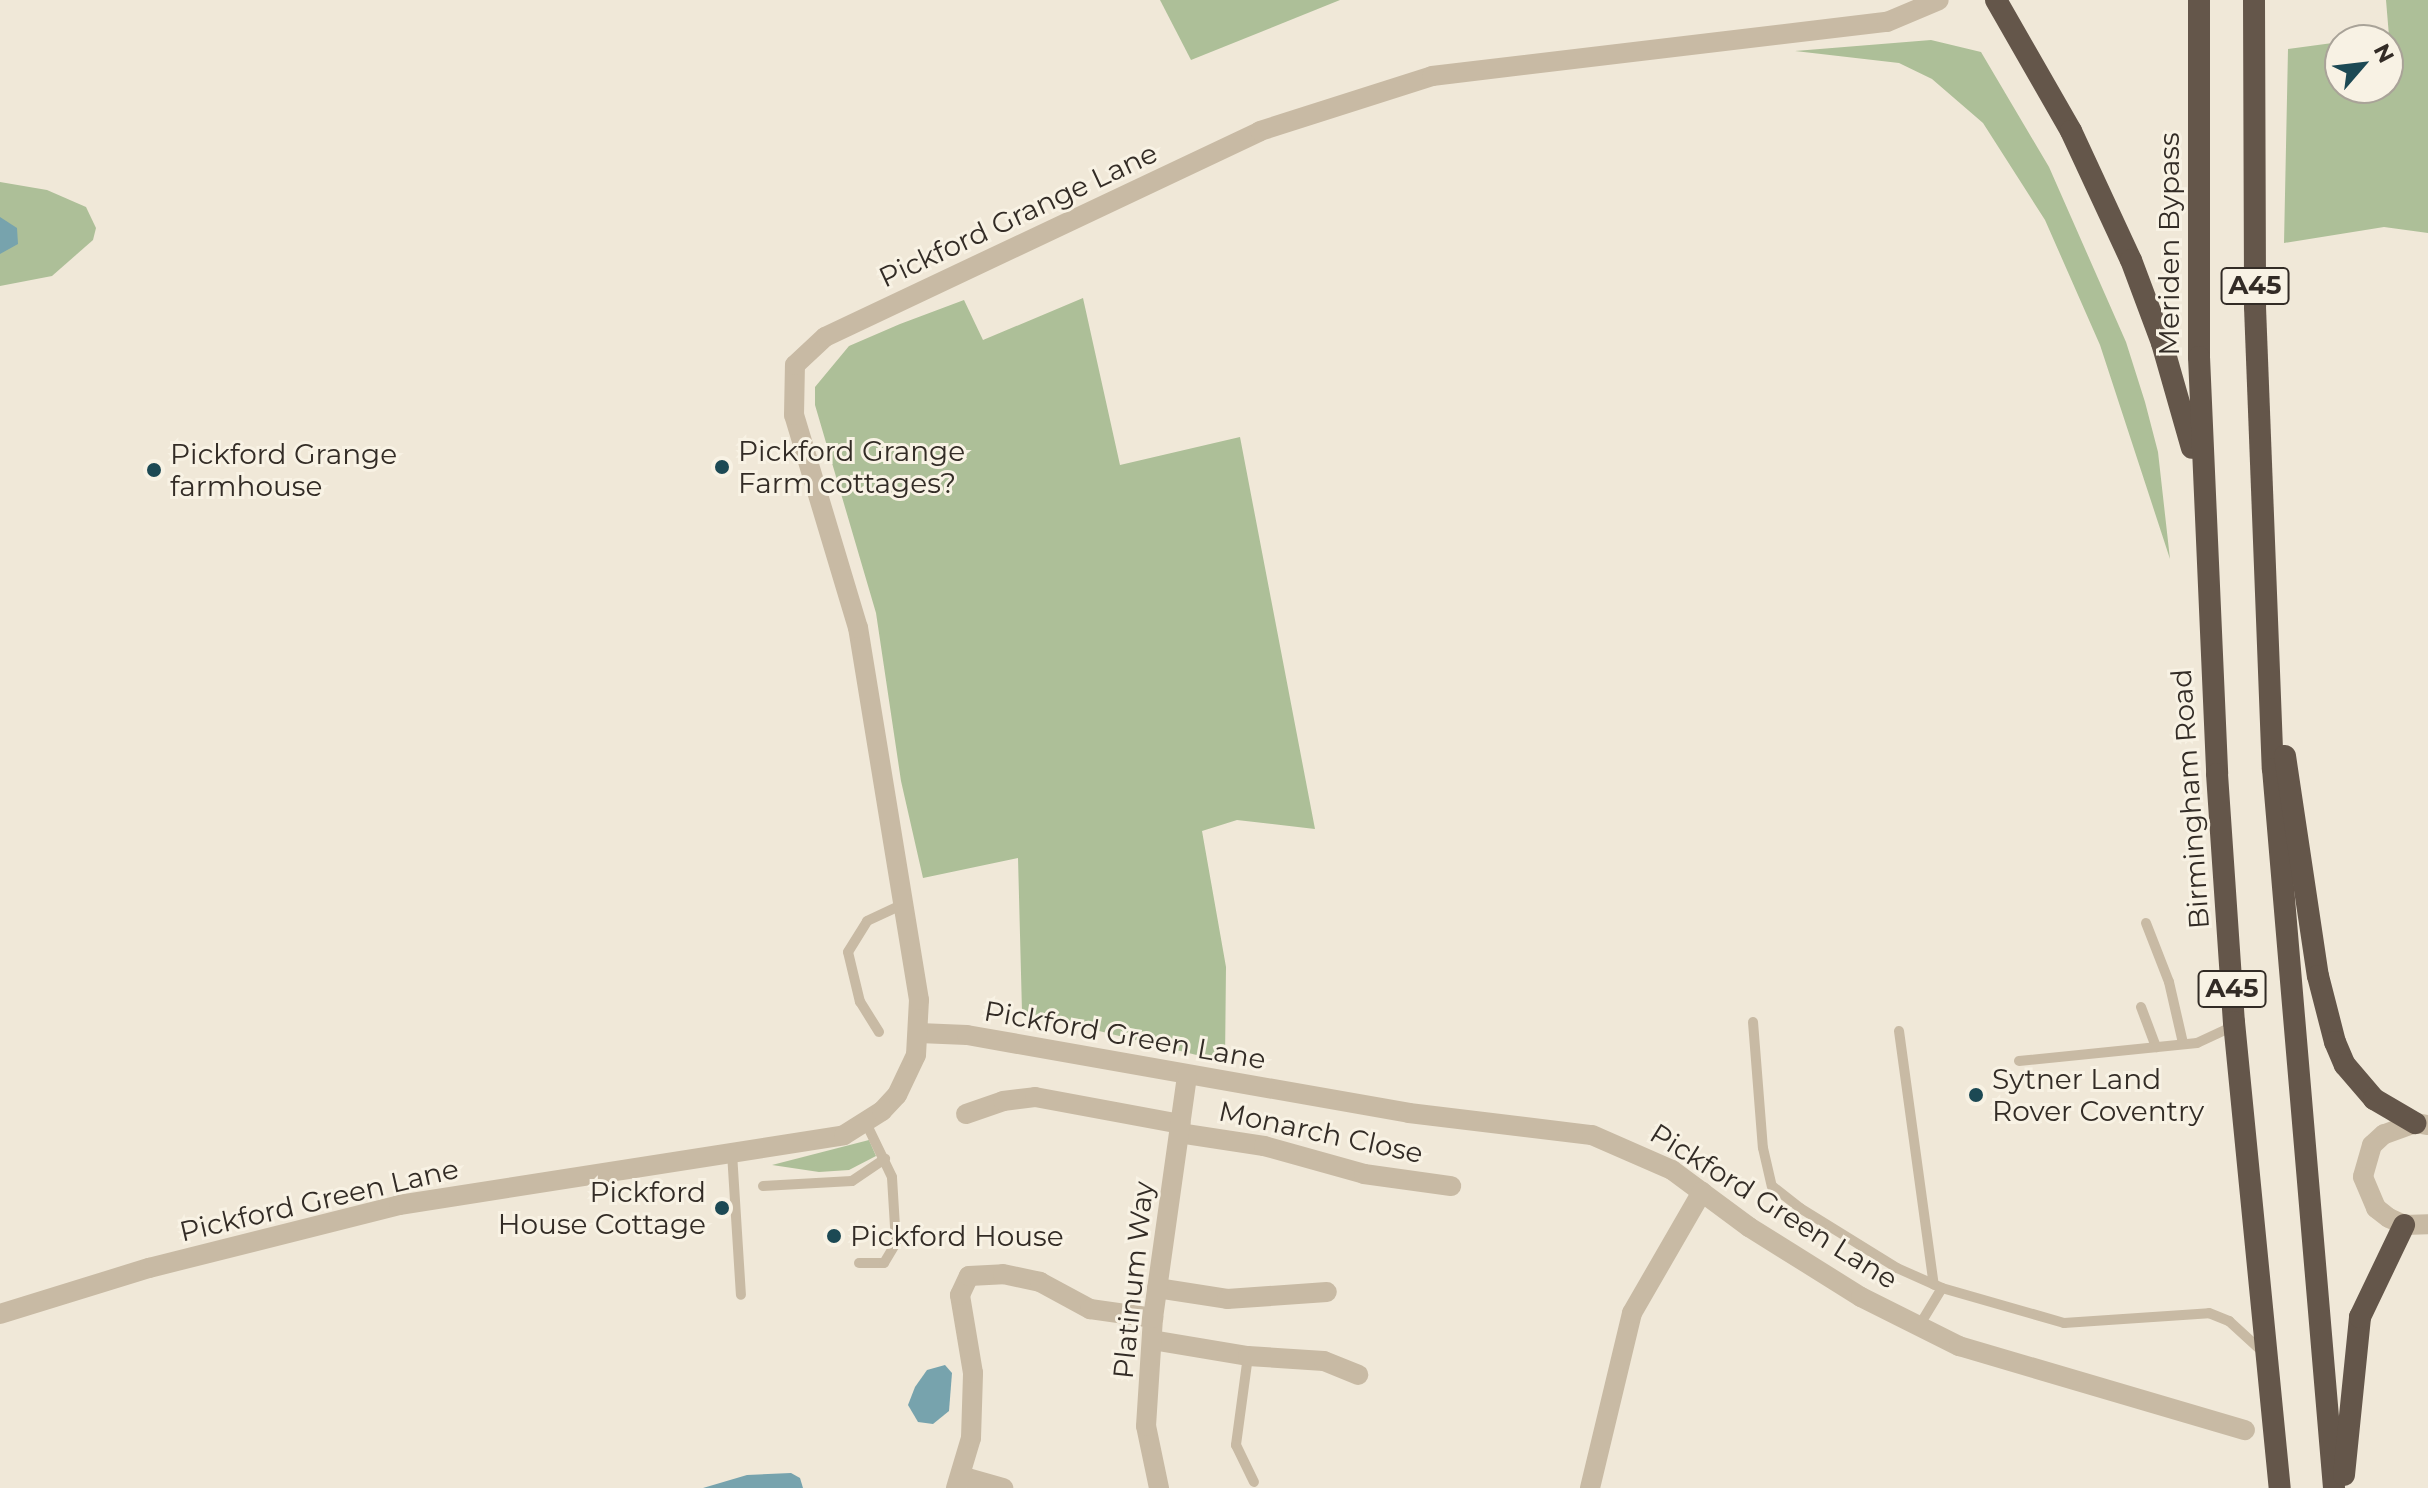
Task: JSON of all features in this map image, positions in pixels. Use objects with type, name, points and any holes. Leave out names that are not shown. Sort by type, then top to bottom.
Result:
[{"type":"highway","name":"A45","points":[[1996,0],[2071,131],[2131,260],[2167,357],[2202,488]]},
{"type":"highway","name":"Meriden Bypass","points":[[2199,0],[2202,488]]},
{"type":"highway","name":"A45","points":[[2254,0],[2263,573],[2275,800],[2334,1488]]},
{"type":"highway","name":"Birmingham Road","points":[[2202,488],[2234,1022],[2280,1488]]},
{"type":"highway","points":[[2266,624],[2318,976],[2335,1042],[2345,1065],[2374,1099],[2421,1124]]},
{"type":"highway","points":[[2342,1488],[2360,1317],[2404,1225]]},
{"type":"street","name":"Pickford Grange Lane","points":[[919,1033],[919,1000],[858,628],[794,415],[793,374],[804,352],[825,337],[1260,131],[1432,76],[1887,22],[1939,0]]},
{"type":"street","name":"Pickford Green Lane","points":[[0,1314],[149,1268],[399,1205],[844,1135],[882,1111],[910,1075],[919,1033],[967,1035],[1187,1077],[1409,1113],[1592,1135],[1643,1153],[1861,1297],[1959,1346],[2197,1427],[2245,1430]]},
{"type":"street","name":"Platinum Way","points":[[1159,1488],[1147,1437],[1153,1318],[1187,1077]]},
{"type":"street","name":"Monarch Close","points":[[966,1114],[1003,1101],[1035,1097],[1264,1146],[1364,1174],[1451,1186]]},
{"type":"street","points":[[2421,1124],[2384,1134],[2372,1145],[2363,1177],[2376,1208],[2404,1225],[2428,1224]]},
{"type":"street","points":[[1590,1488],[1632,1313],[1702,1192]]},
{"type":"street","points":[[1003,1488],[958,1482],[971,1438],[973,1373],[960,1295],[969,1276],[1003,1274],[1040,1282],[1090,1309],[1153,1318]]},
{"type":"street","points":[[1157,1288],[1227,1299],[1327,1292]]},
{"type":"street","points":[[1152,1340],[1248,1356],[1324,1361],[1358,1375]]},
{"type":"lane","points":[[879,1032],[860,1002],[848,952],[867,921],[903,904]]},
{"type":"lane","points":[[2146,923],[2169,982],[2183,1043]]},
{"type":"lane","points":[[2141,1007],[2156,1047]]},
{"type":"lane","points":[[1753,1022],[1763,1148],[1772,1186],[1897,1268],[1938,1287],[2064,1323],[2200,1313],[2229,1321],[2266,1354]]},
{"type":"lane","points":[[2019,1061],[2183,1043],[2227,1033],[2234,1022]]},
{"type":"lane","points":[[1899,1031],[1938,1287],[1919,1326]]},
{"type":"lane","points":[[859,1263],[884,1263],[896,1243],[897,1206],[885,1159],[866,1123]]},
{"type":"lane","points":[[732,1153],[741,1295]]},
{"type":"lane","points":[[763,1186],[852,1181],[885,1159]]},
{"type":"lane","points":[[1248,1356],[1236,1445],[1254,1482]]},
{"type":"green space","points":[[1160,0],[1340,0],[1191,60]]},
{"type":"green space","points":[[2386,0],[2428,0],[2428,233],[2384,227],[2284,243],[2288,49],[2324,44],[2324,104],[2404,104],[2404,24],[2388,24]]},
{"type":"green space","points":[[1931,40],[1981,52],[2049,167],[2126,342],[2145,402],[2158,452],[2170,559],[2100,345],[2045,220],[1983,123],[1932,79],[1899,63],[1795,51]]},
{"type":"green space","points":[[0,182],[47,190],[86,207],[96,228],[93,240],[52,276],[0,286]]},
{"type":"green space","points":[[1083,298],[1120,465],[1240,437],[1315,829],[1237,820],[1202,831],[1226,967],[1225,1062],[1022,1012],[1018,858],[923,878],[901,781],[876,613],[815,405],[815,387],[849,346],[900,324],[964,300],[983,340]]},
{"type":"green space","points":[[869,1140],[876,1156],[849,1170],[819,1172],[772,1165]]},
{"type":"water","points":[[0,217],[17,228],[18,244],[0,254]]},
{"type":"water","points":[[945,1365],[952,1373],[949,1411],[933,1424],[918,1422],[908,1405],[915,1387],[927,1370]]},
{"type":"water","points":[[791,1473],[800,1478],[803,1488],[703,1488],[747,1475]]},
{"type":"place","name":"Pickford Grange Farm cottages?","points":[[722,467]]},
{"type":"place","name":"Pickford Grange farmhouse","points":[[154,470]]},
{"type":"place","name":"Sytner Land Rover Coventry","points":[[1976,1095]]},
{"type":"place","name":"Pickford House Cottage","points":[[722,1208]]},
{"type":"place","name":"Pickford House","points":[[834,1236]]}]
